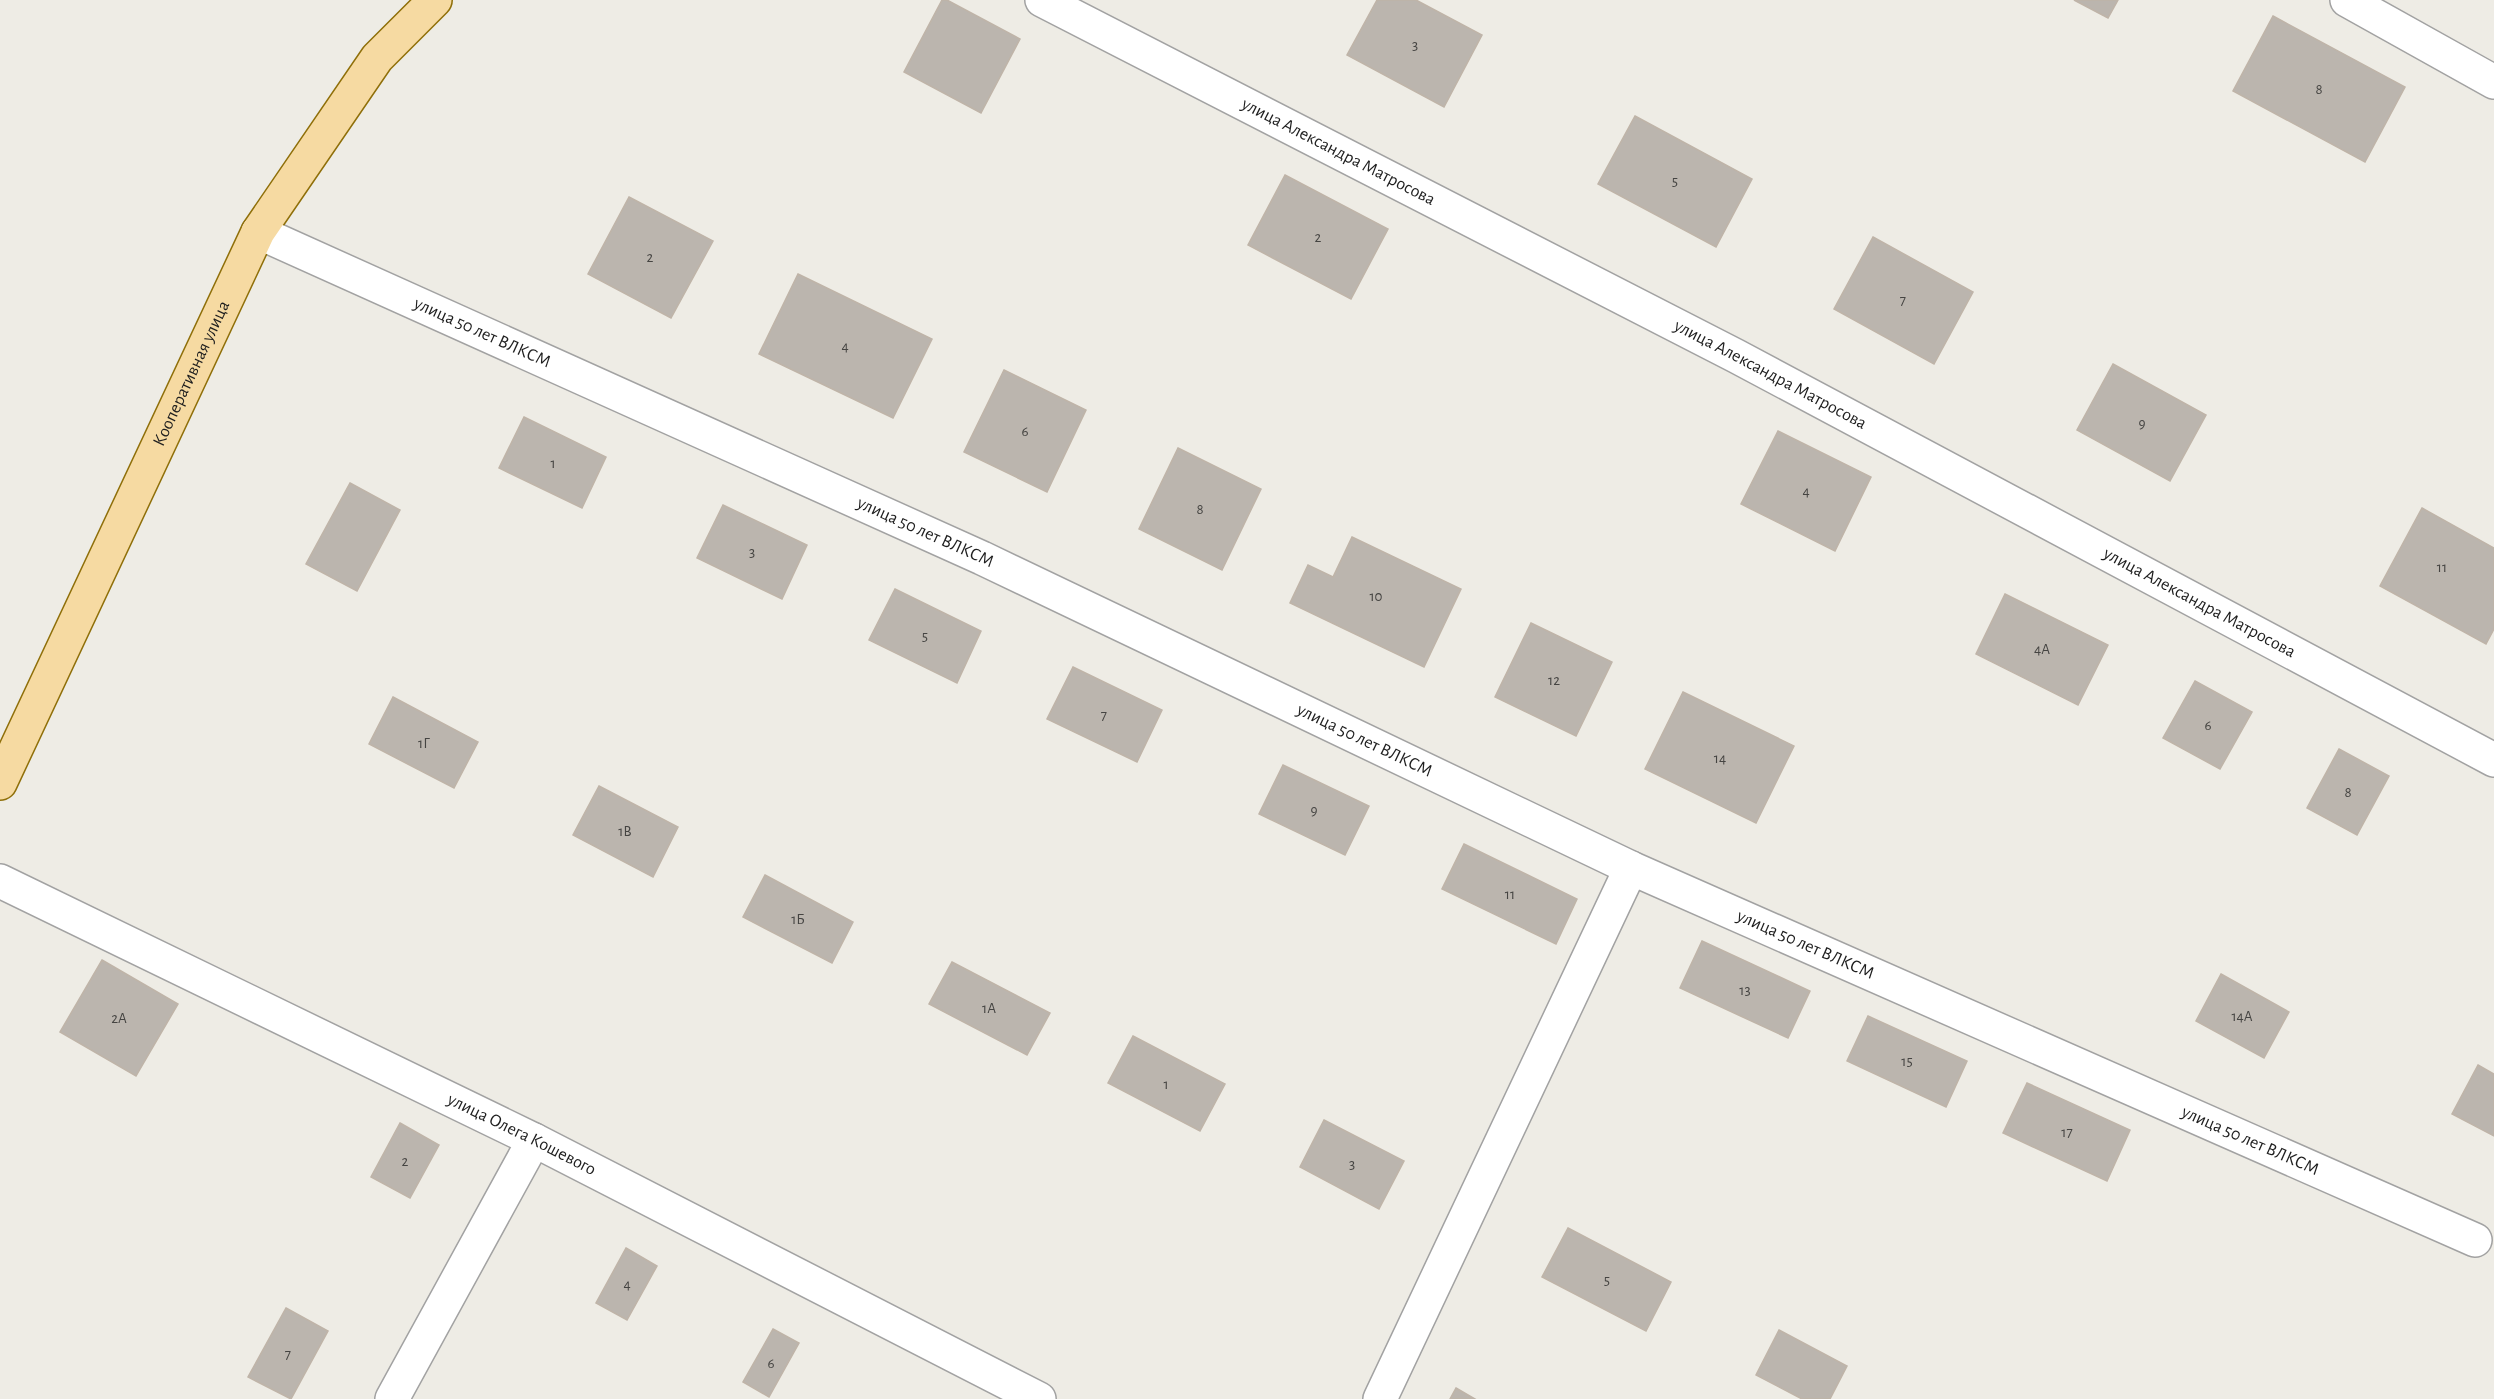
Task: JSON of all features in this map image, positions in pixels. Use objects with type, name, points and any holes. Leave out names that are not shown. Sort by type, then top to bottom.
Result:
[{"type":"main road","name":"Кооперативная улица","points":[[0,783],[258,232],[377,57],[435,0]]},
{"type":"street","name":"улица Александра Матросова","points":[[1042,0],[1736,356],[2494,760]]},
{"type":"street","points":[[2347,0],[2494,82]]},
{"type":"street","name":"улица 50 лет ВЛКСМ","points":[[258,232],[982,558],[1631,868],[2475,1240]]},
{"type":"street","points":[[1380,1399],[1631,868]]},
{"type":"street","name":"улица Олега Кошевого","points":[[0,881],[534,1140],[1040,1399]]},
{"type":"street","points":[[392,1399],[534,1140]]},
{"type":"building","points":[[942,0],[947,0],[1020,39],[981,113],[904,72]]},
{"type":"building","points":[[1377,0],[1416,0],[1482,35],[1444,107],[1347,55]]},
{"type":"building","points":[[2074,0],[2118,0],[2108,18]]},
{"type":"building","points":[[2273,16],[2405,87],[2365,162],[2233,91]]},
{"type":"building","points":[[1635,116],[1752,179],[1716,247],[1598,184]]},
{"type":"building","points":[[1285,175],[1388,229],[1351,299],[1248,245]]},
{"type":"building","points":[[629,197],[713,241],[671,318],[588,274]]},
{"type":"building","points":[[1873,237],[1973,292],[1934,364],[1834,309]]},
{"type":"building","points":[[798,274],[932,339],[893,418],[759,354]]},
{"type":"building","points":[[2113,364],[2206,415],[2170,481],[2077,430]]},
{"type":"building","points":[[1004,370],[1086,410],[1047,492],[964,452]]},
{"type":"building","points":[[524,417],[606,457],[582,508],[499,468]]},
{"type":"building","points":[[1778,431],[1871,477],[1835,551],[1741,504]]},
{"type":"building","points":[[1178,448],[1261,489],[1222,570],[1139,529]]},
{"type":"building","points":[[350,483],[400,510],[357,591],[306,564]]},
{"type":"building","points":[[723,505],[807,545],[782,599],[697,558]]},
{"type":"building","points":[[2422,508],[2494,548],[2494,629],[2486,644],[2380,586]]},
{"type":"building","points":[[1352,537],[1461,589],[1424,667],[1290,603],[1308,565],[1333,577]]},
{"type":"building","points":[[895,589],[981,631],[957,683],[869,640]]},
{"type":"building","points":[[2005,594],[2108,645],[2078,705],[1976,654]]},
{"type":"building","points":[[1531,623],[1612,662],[1576,736],[1495,697]]},
{"type":"building","points":[[1073,667],[1162,710],[1137,762],[1047,719]]},
{"type":"building","points":[[2195,681],[2252,712],[2220,769],[2163,738]]},
{"type":"building","points":[[1683,692],[1794,746],[1756,823],[1645,769]]},
{"type":"building","points":[[393,697],[478,742],[454,788],[369,744]]},
{"type":"building","points":[[2339,749],[2389,776],[2357,835],[2307,808]]},
{"type":"building","points":[[1283,765],[1369,806],[1345,855],[1259,814]]},
{"type":"building","points":[[599,786],[678,827],[653,877],[573,835]]},
{"type":"building","points":[[1464,844],[1577,899],[1556,944],[1442,889]]},
{"type":"building","points":[[765,875],[853,922],[832,963],[743,917]]},
{"type":"building","points":[[1702,941],[1810,991],[1788,1038],[1680,988]]},
{"type":"building","points":[[102,960],[178,1004],[136,1076],[60,1032]]},
{"type":"building","points":[[952,962],[1050,1013],[1027,1055],[929,1004]]},
{"type":"building","points":[[2221,974],[2289,1012],[2264,1058],[2196,1021]]},
{"type":"building","points":[[1868,1016],[1967,1061],[1946,1107],[1847,1061]]},
{"type":"building","points":[[1133,1036],[1225,1084],[1200,1131],[1108,1083]]},
{"type":"building","points":[[2478,1065],[2494,1074],[2494,1136],[2452,1114]]},
{"type":"building","points":[[2027,1083],[2130,1130],[2107,1181],[2003,1133]]},
{"type":"building","points":[[1324,1120],[1404,1161],[1379,1209],[1300,1167]]},
{"type":"building","points":[[400,1123],[439,1145],[410,1198],[371,1177]]},
{"type":"building","points":[[1568,1228],[1671,1282],[1646,1331],[1542,1277]]},
{"type":"building","points":[[626,1248],[657,1266],[627,1320],[596,1303]]},
{"type":"building","points":[[286,1308],[328,1331],[291,1399],[248,1377]]},
{"type":"building","points":[[773,1329],[799,1343],[769,1397],[743,1382]]},
{"type":"building","points":[[1779,1330],[1847,1366],[1830,1399],[1802,1399],[1756,1375]]},
{"type":"building","points":[[1456,1388],[1475,1399],[1450,1399]]}]
